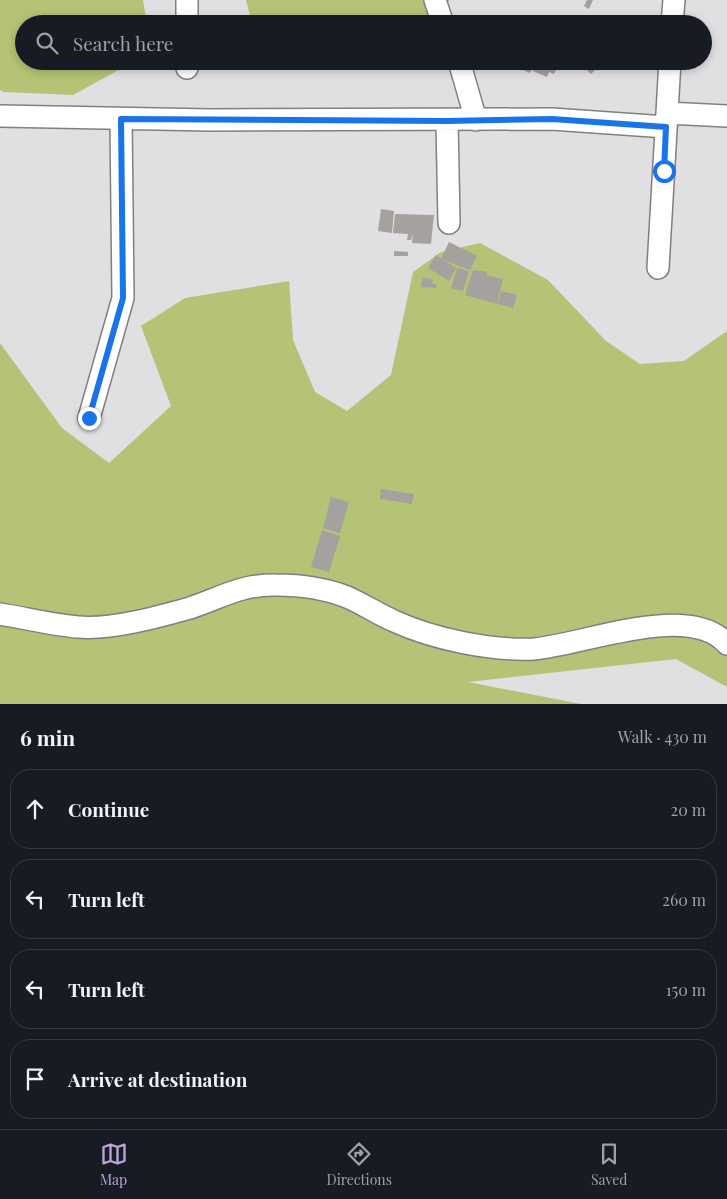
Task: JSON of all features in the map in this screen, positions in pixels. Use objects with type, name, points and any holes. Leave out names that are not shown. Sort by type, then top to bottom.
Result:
[{"type":"street","points":[[187,0],[187,15]]},
{"type":"street","points":[[435,0],[440,15]]},
{"type":"street","points":[[673,15],[674,0]]},
{"type":"street","points":[[462,70],[476,120]]},
{"type":"street","points":[[658,268],[670,70]]},
{"type":"street","points":[[0,116],[121,119],[447,121],[552,119],[667,120],[727,116]]},
{"type":"street","points":[[89,418],[123,298],[121,119]]},
{"type":"street","points":[[447,121],[449,224]]},
{"type":"street","points":[[0,614],[80,628],[121,624],[190,608],[233,590],[275,584],[318,588],[347,597],[395,622],[438,636],[499,648],[534,649],[660,625],[697,628],[721,637],[727,644]]},
{"type":"green space","points":[[0,0],[143,0],[146,15],[15,15],[15,70],[117,70],[73,95],[4,92],[0,90]]},
{"type":"green space","points":[[246,0],[450,0],[431,15],[250,15]]},
{"type":"green space","points":[[480,243],[548,280],[606,341],[640,364],[684,361],[727,331],[727,687],[676,659],[468,682],[581,704],[0,704],[0,343],[62,428],[109,463],[171,406],[141,326],[185,298],[289,281],[293,340],[315,392],[347,411],[391,375],[413,272],[441,252]]},
{"type":"building","points":[[587,0],[593,0],[589,9],[584,6]]},
{"type":"building","points":[[556,70],[554,74],[549,72],[547,77],[533,71]]},
{"type":"building","points":[[587,70],[595,70],[591,74]]},
{"type":"building","points":[[381,209],[394,211],[392,233],[378,231]]},
{"type":"building","points":[[395,214],[434,215],[431,244],[412,243],[413,234],[411,240],[407,240],[408,234],[393,233]]},
{"type":"building","points":[[449,242],[477,256],[470,270],[441,259]]},
{"type":"building","points":[[394,251],[408,252],[408,256],[394,256]]},
{"type":"building","points":[[436,255],[456,268],[449,281],[428,268]]},
{"type":"building","points":[[457,268],[469,271],[463,291],[451,288]]},
{"type":"building","points":[[473,270],[487,272],[486,275],[503,279],[497,304],[465,295]]},
{"type":"building","points":[[423,277],[433,280],[432,284],[437,285],[436,288],[421,287]]},
{"type":"building","points":[[501,291],[517,295],[513,308],[498,304]]},
{"type":"building","points":[[381,489],[414,494],[412,504],[380,499]]},
{"type":"building","points":[[331,497],[349,502],[340,533],[323,528]]},
{"type":"building","points":[[322,530],[340,536],[329,572],[311,567]]},
{"type":"route","points":[[89,418],[123,298],[121,119],[447,121],[552,119],[666,127],[664,171]]}]
